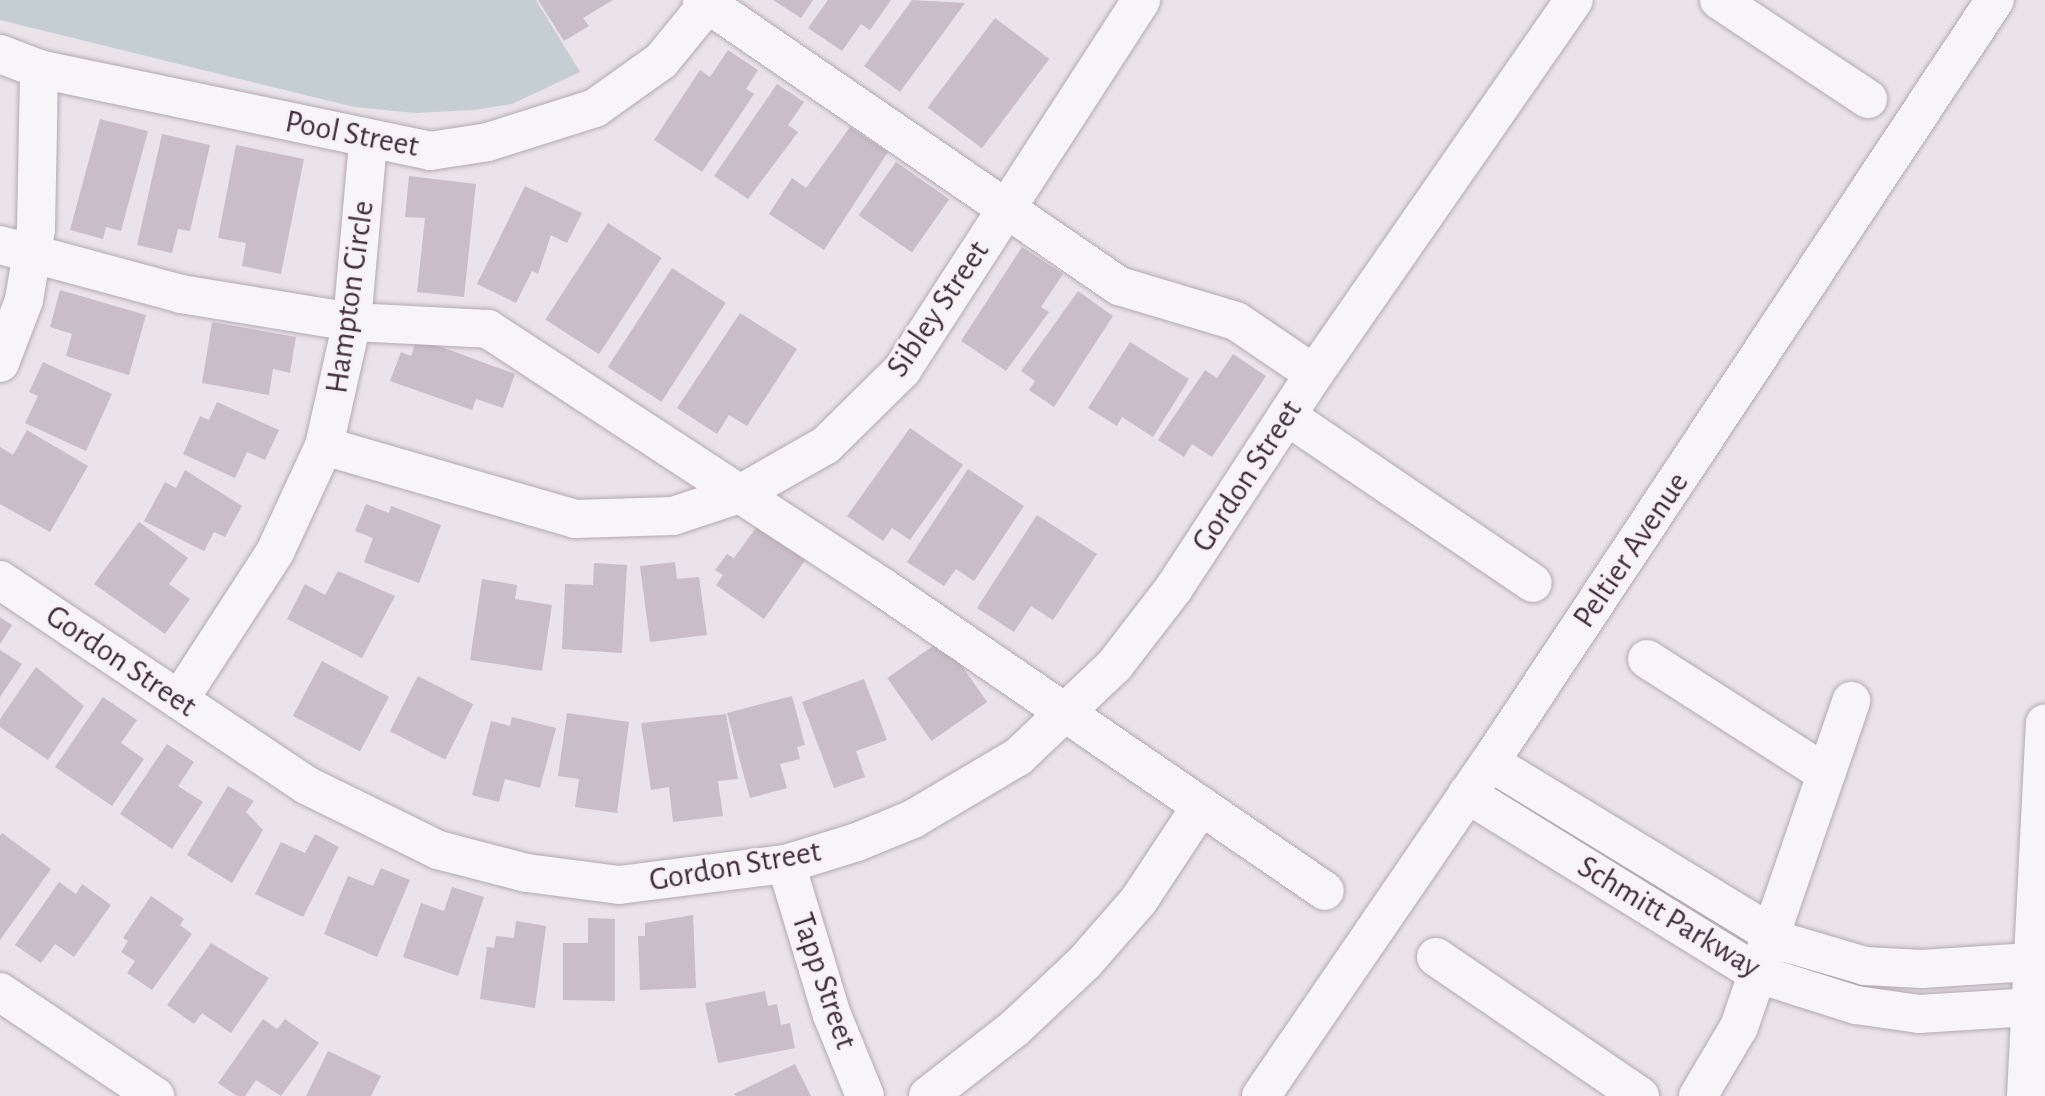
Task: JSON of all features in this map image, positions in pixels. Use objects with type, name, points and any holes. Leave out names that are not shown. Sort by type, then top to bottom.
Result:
[{"type":"street","name":"Sibley Street","points":[[324,446],[575,519],[673,516],[740,494],[826,445],[902,370],[1141,0]]},
{"type":"street","name":"Gordon Street","points":[[0,580],[306,785],[438,850],[527,873],[619,885],[786,864],[913,819],[1018,757],[1067,716],[1174,588],[1314,374],[1574,0]]},
{"type":"street","points":[[1719,0],[1868,99]]},
{"type":"street","name":"Peltier Avenue","points":[[1261,1096],[1490,762],[1995,0]]},
{"type":"street","points":[[707,1],[1119,286],[1236,321],[1314,374]]},
{"type":"street","name":"Pool Street","points":[[0,54],[39,69],[368,141],[430,151],[488,142],[595,108],[661,61],[707,1]]},
{"type":"street","points":[[0,363],[24,300],[16,250],[39,187],[39,69]]},
{"type":"street","name":"Hampton Circle","points":[[179,700],[275,552],[324,446],[352,322],[368,141]]},
{"type":"street","points":[[16,250],[181,294],[352,322],[488,329],[740,494],[1325,891]]},
{"type":"street","points":[[1287,416],[1533,583]]},
{"type":"street","points":[[1647,659],[1826,774]]},
{"type":"street","points":[[1698,1096],[1739,1027],[1851,701]]},
{"type":"street","points":[[2026,1096],[2030,962],[2045,723]]},
{"type":"street","name":"Schmitt Parkway","points":[[1490,762],[1771,934],[1865,966],[1922,969],[2030,962]]},
{"type":"street","name":"Schmitt Parkway","points":[[1467,794],[1758,974],[1856,1005],[1919,1014],[2029,1007]]},
{"type":"street","points":[[928,1096],[1015,1028],[1085,962],[1139,900],[1201,806]]},
{"type":"street","name":"Tapp Street","points":[[786,864],[832,1015],[865,1096]]},
{"type":"street","points":[[1436,957],[1640,1096]]},
{"type":"street","points":[[0,992],[155,1096]]},
{"type":"shaded area","points":[[0,0],[536,0],[580,72],[512,104],[474,110],[415,113],[354,107],[0,20]]},
{"type":"building","points":[[538,0],[613,0],[583,18],[589,26],[564,41]]},
{"type":"building","points":[[773,0],[813,0],[801,18]]},
{"type":"building","points":[[828,0],[891,0],[870,30],[861,24],[842,51],[808,28]]},
{"type":"building","points":[[912,0],[965,3],[900,92],[864,66]]},
{"type":"building","points":[[995,18],[1049,59],[982,148],[928,107]]},
{"type":"building","points":[[728,50],[758,70],[746,89],[754,94],[702,172],[654,140],[700,70],[710,77]]},
{"type":"building","points":[[777,84],[804,102],[788,125],[798,132],[748,199],[714,176]]},
{"type":"building","points":[[100,119],[148,131],[121,231],[106,227],[103,239],[70,230]]},
{"type":"building","points":[[850,127],[888,152],[824,250],[769,214],[792,178],[806,188]]},
{"type":"building","points":[[162,134],[210,145],[190,231],[178,229],[172,253],[137,245]]},
{"type":"building","points":[[236,145],[304,159],[281,274],[242,266],[246,243],[218,238]]},
{"type":"building","points":[[896,162],[949,199],[912,253],[859,215]]},
{"type":"building","points":[[409,176],[476,184],[464,297],[417,292],[425,218],[405,217]]},
{"type":"building","points":[[525,186],[582,213],[567,243],[551,235],[538,274],[532,271],[516,303],[477,284]]},
{"type":"building","points":[[608,223],[662,258],[599,354],[545,319]]},
{"type":"building","points":[[1022,247],[1063,274],[1041,307],[1049,312],[1006,371],[961,341]]},
{"type":"building","points":[[672,268],[726,303],[661,402],[608,367]]},
{"type":"building","points":[[60,290],[146,315],[129,375],[66,356],[72,334],[50,327]]},
{"type":"building","points":[[1078,291],[1113,316],[1054,407],[1029,390],[1035,381],[1021,371]]},
{"type":"building","points":[[740,313],[797,349],[747,426],[729,415],[717,434],[677,408]]},
{"type":"building","points":[[212,322],[296,337],[290,373],[273,369],[269,395],[202,383]]},
{"type":"building","points":[[417,338],[515,374],[503,408],[476,399],[472,410],[390,381],[401,352],[411,356]]},
{"type":"building","points":[[1130,342],[1189,379],[1153,437],[1122,417],[1117,426],[1088,408]]},
{"type":"building","points":[[1233,354],[1266,376],[1212,457],[1192,444],[1184,457],[1158,440],[1205,370],[1217,378]]},
{"type":"building","points":[[43,362],[112,394],[86,451],[25,423],[38,396],[29,392]]},
{"type":"building","points":[[217,402],[279,430],[265,460],[247,452],[235,478],[183,454],[200,416],[209,420]]},
{"type":"building","points":[[910,428],[963,465],[910,540],[892,528],[883,541],[847,516]]},
{"type":"building","points":[[27,430],[88,466],[50,532],[0,504],[0,447],[13,455]]},
{"type":"building","points":[[968,469],[1024,506],[974,581],[956,569],[944,586],[907,562]]},
{"type":"building","points":[[185,470],[242,506],[225,537],[214,532],[204,551],[144,521],[165,482],[176,488]]},
{"type":"building","points":[[366,504],[389,513],[391,506],[441,525],[419,583],[364,562],[373,538],[355,531]]},
{"type":"building","points":[[1037,515],[1097,554],[1053,620],[1031,606],[1014,632],[977,608]]},
{"type":"building","points":[[139,522],[188,558],[169,584],[190,599],[165,634],[94,584]]},
{"type":"building","points":[[758,525],[806,559],[764,619],[716,585],[723,575],[715,570],[727,554],[734,558]]},
{"type":"building","points":[[675,562],[677,579],[699,577],[707,635],[650,642],[640,566]]},
{"type":"building","points":[[594,563],[627,565],[622,653],[562,649],[565,584],[593,585]]},
{"type":"building","points":[[338,571],[395,596],[362,658],[287,619],[305,584],[325,595]]},
{"type":"building","points":[[482,579],[517,585],[515,599],[552,605],[542,671],[470,660]]},
{"type":"building","points":[[0,617],[12,625],[0,644]]},
{"type":"building","points":[[943,639],[987,702],[931,741],[887,678]]},
{"type":"building","points":[[0,650],[22,664],[0,697]]},
{"type":"building","points":[[322,661],[389,697],[360,751],[293,716]]},
{"type":"building","points":[[36,667],[84,706],[48,760],[0,727],[0,719]]},
{"type":"building","points":[[418,676],[473,704],[445,759],[390,731]]},
{"type":"building","points":[[864,679],[887,740],[856,751],[865,777],[834,788],[802,702]]},
{"type":"building","points":[[792,696],[805,745],[797,747],[800,759],[780,764],[787,788],[750,798],[727,713]]},
{"type":"building","points":[[103,697],[137,720],[121,743],[144,759],[112,806],[55,767]]},
{"type":"building","points":[[567,713],[629,722],[617,813],[575,807],[579,779],[558,776]]},
{"type":"building","points":[[726,714],[738,779],[718,781],[723,816],[673,822],[669,787],[651,790],[641,723]]},
{"type":"building","points":[[512,717],[556,728],[540,788],[505,779],[499,802],[472,795],[491,721],[510,726]]},
{"type":"building","points":[[167,744],[194,762],[178,786],[203,802],[172,849],[120,814]]},
{"type":"building","points":[[228,786],[254,801],[246,812],[263,830],[232,883],[187,855]]},
{"type":"building","points":[[2,833],[51,869],[0,940],[0,836]]},
{"type":"building","points":[[315,834],[339,847],[303,917],[255,894],[281,842],[305,853]]},
{"type":"building","points":[[381,868],[410,880],[377,957],[324,934],[348,876],[373,886]]},
{"type":"building","points":[[59,882],[76,894],[82,884],[111,905],[74,957],[55,944],[41,963],[15,945]]},
{"type":"building","points":[[452,887],[484,897],[458,976],[403,957],[421,903],[444,911]]},
{"type":"building","points":[[151,896],[184,919],[180,925],[192,934],[152,990],[127,973],[135,961],[121,952],[128,941],[123,938]]},
{"type":"building","points":[[693,915],[696,988],[640,990],[638,936],[645,936],[645,923]]},
{"type":"building","points":[[588,918],[615,919],[615,1001],[563,1000],[563,943],[588,943]]},
{"type":"building","points":[[516,921],[546,926],[535,1008],[480,999],[487,947],[494,948],[496,936],[514,938]]},
{"type":"building","points":[[211,943],[269,978],[231,1033],[202,1013],[194,1024],[167,1005]]},
{"type":"building","points":[[765,991],[768,1006],[777,1004],[781,1025],[790,1023],[795,1048],[718,1063],[705,1003]]},
{"type":"building","points":[[263,1019],[277,1029],[285,1019],[319,1043],[281,1096],[256,1080],[245,1096],[237,1096],[218,1083]]},
{"type":"building","points":[[328,1051],[381,1076],[371,1096],[306,1096]]},
{"type":"building","points":[[795,1064],[811,1096],[734,1094]]}]
